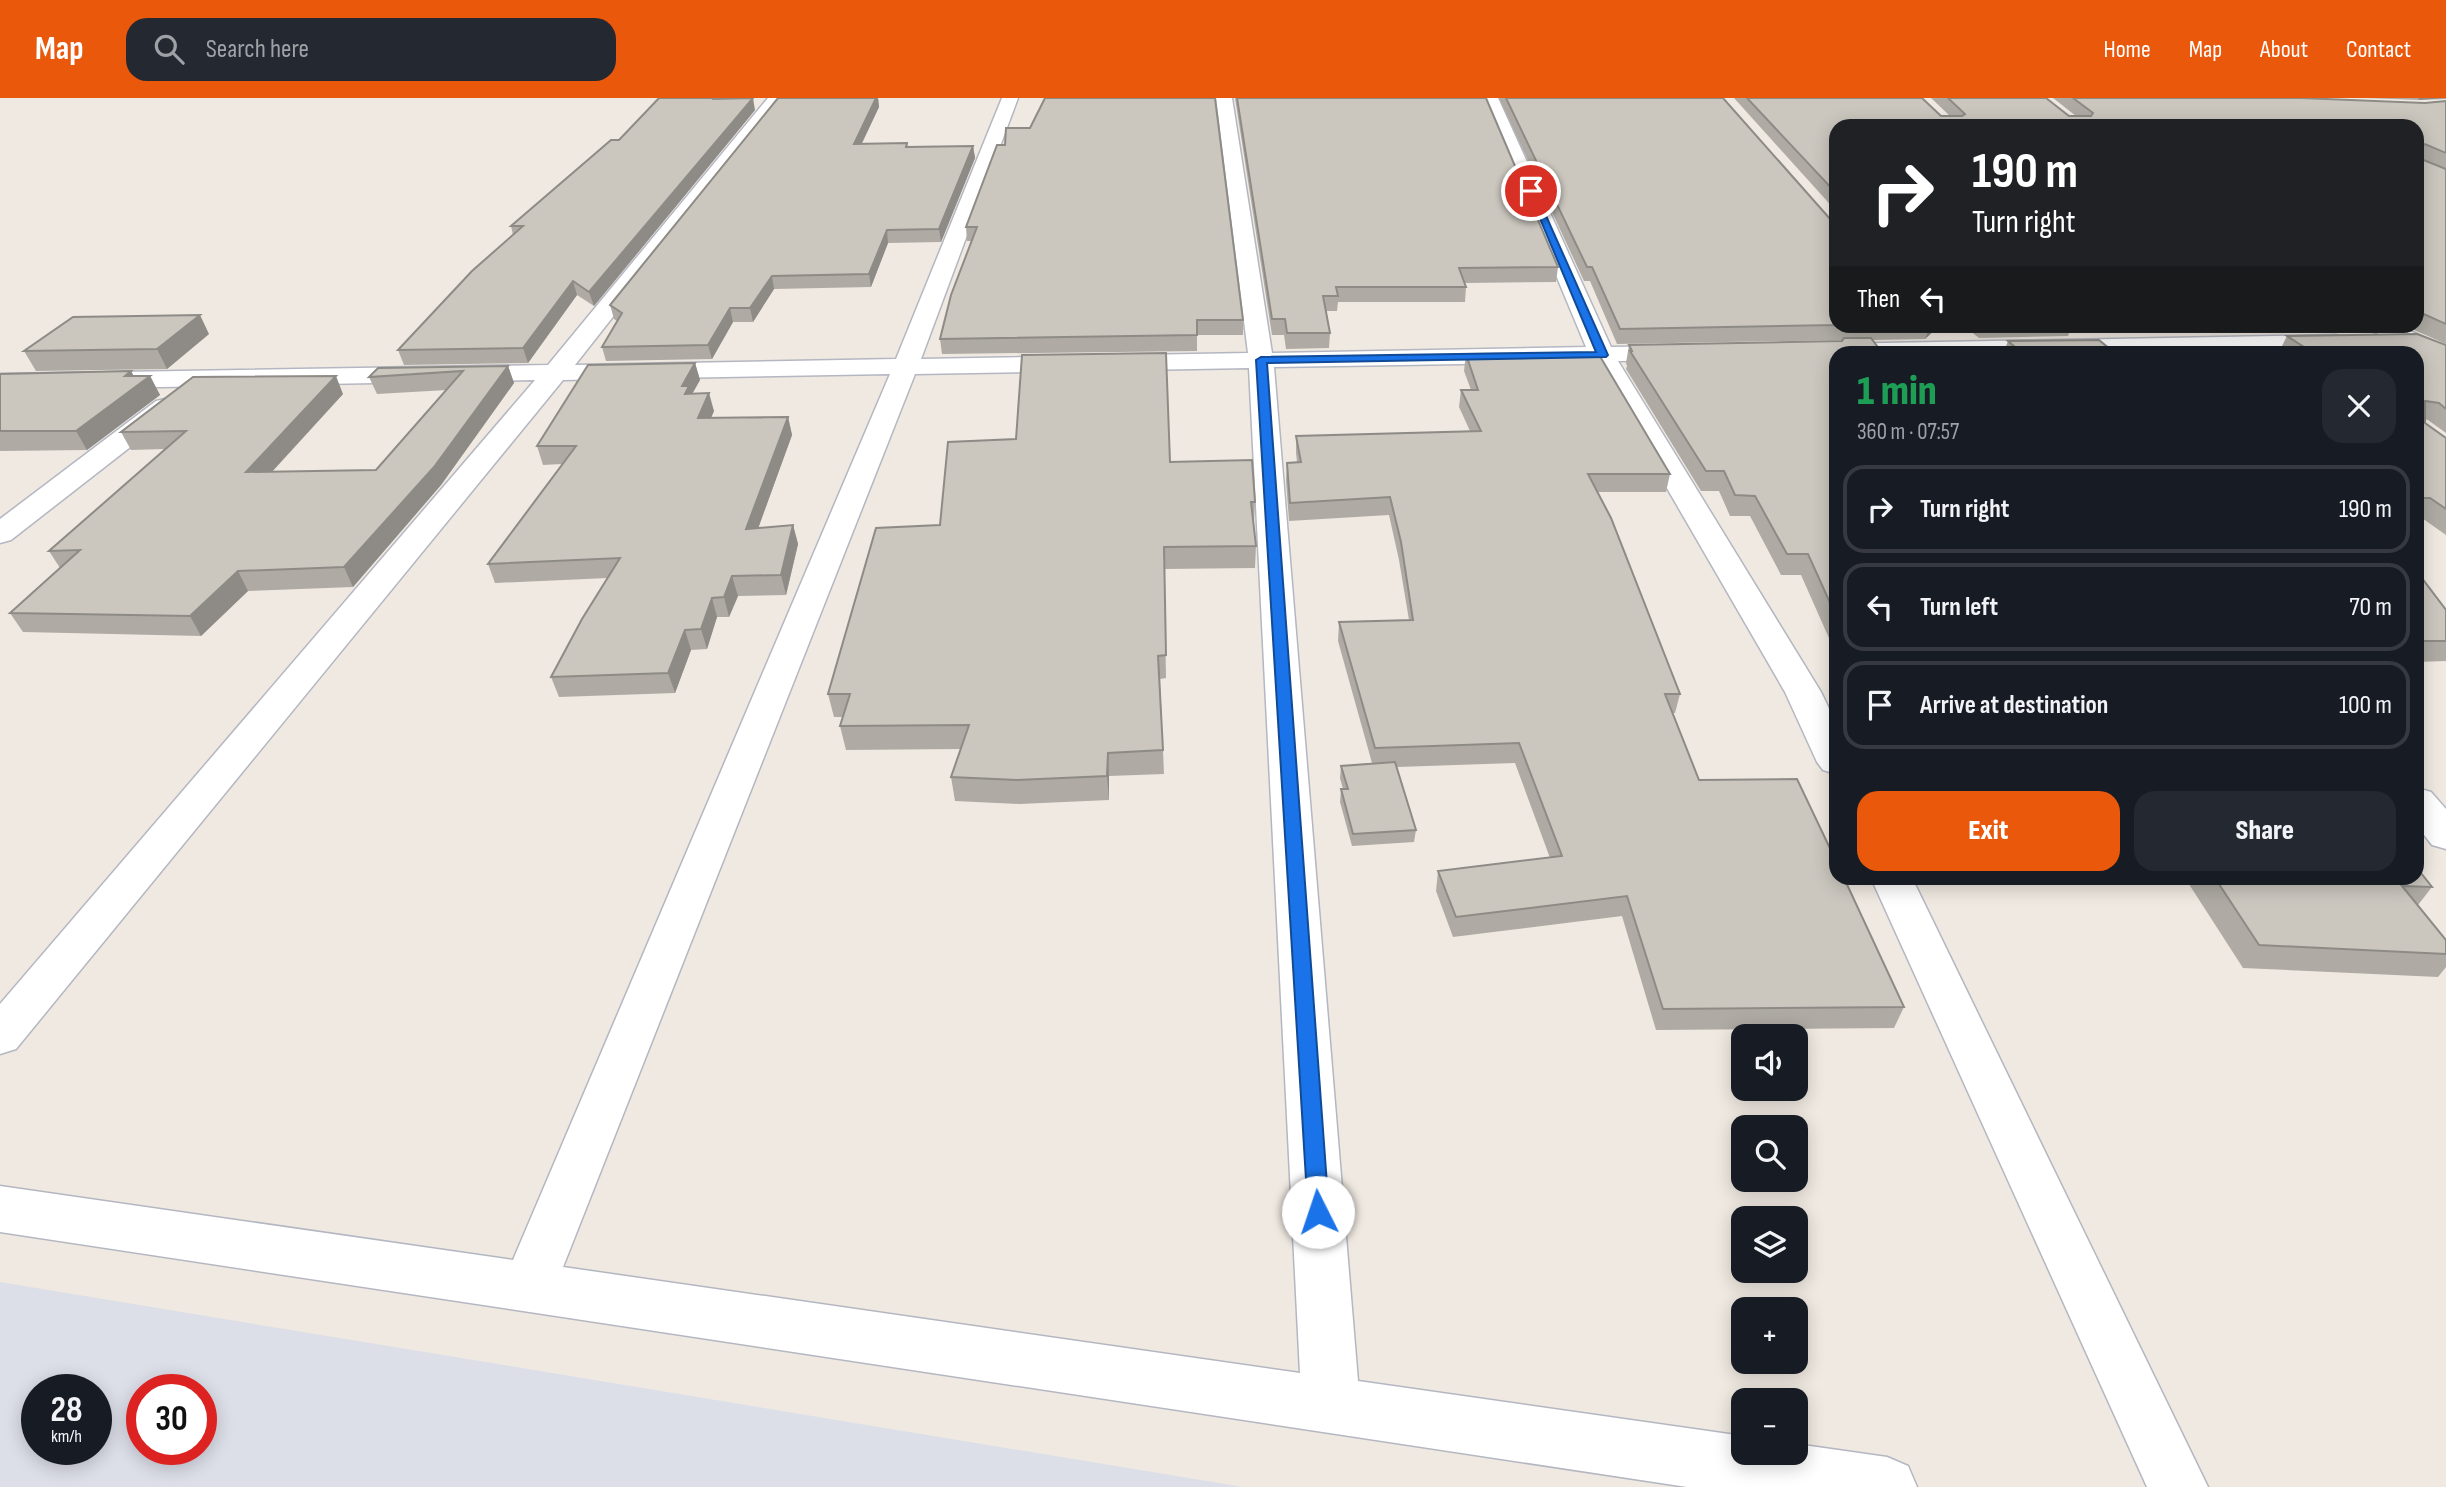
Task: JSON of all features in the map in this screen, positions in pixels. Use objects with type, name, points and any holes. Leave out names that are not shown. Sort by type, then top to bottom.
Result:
[{"type":"street","points":[[0,1036],[555,373],[777,98]]},
{"type":"street","points":[[528,1287],[905,368],[1010,98]]},
{"type":"street","points":[[1224,98],[1261,360],[1331,1405]]},
{"type":"street","points":[[1490,98],[1602,355],[1803,692],[1829,747]]},
{"type":"street","points":[[1928,333],[1940,346]]},
{"type":"street","points":[[2396,333],[2446,356]]},
{"type":"street","points":[[2324,346],[2411,340]]},
{"type":"street","points":[[1806,351],[1829,351]]},
{"type":"street","points":[[0,382],[1711,353]]},
{"type":"street","points":[[0,534],[201,379]]},
{"type":"street","points":[[2424,809],[2446,835]]},
{"type":"street","points":[[1894,885],[2178,1487]]},
{"type":"street","points":[[0,1209],[1887,1487]]},
{"type":"shaded area","points":[[0,1282],[1243,1487],[0,1487]]},
{"type":"building","points":[[659,98],[753,98],[589,292],[573,281],[523,348],[398,350],[472,271],[523,226],[511,226],[611,140],[619,140]]},
{"type":"building","points":[[778,98],[876,98],[854,144],[907,143],[906,147],[973,146],[939,229],[887,230],[869,274],[772,276],[750,308],[730,308],[708,345],[602,347],[622,313],[610,305]]},
{"type":"building","points":[[1045,98],[1215,98],[1243,320],[1197,320],[1197,335],[940,339],[951,295],[977,227],[966,227],[997,145],[1005,145],[1006,128],[1030,128]]},
{"type":"building","points":[[1237,98],[1486,98],[1558,267],[1459,268],[1466,287],[1336,287],[1338,296],[1323,296],[1330,333],[1287,333],[1285,319],[1272,319]]},
{"type":"building","points":[[1506,98],[1723,98],[1829,218],[1829,325],[1620,329],[1592,267],[1587,267]]},
{"type":"building","points":[[1747,98],[1922,98],[1941,116],[1965,114],[1948,98],[2046,98],[2069,116],[2091,116],[2093,113],[2073,98],[2301,98],[2425,103],[2446,101],[2446,153],[2424,144],[2424,119],[1829,119],[1829,186]]},
{"type":"building","points":[[2424,160],[2446,169],[2446,324],[2424,314]]},
{"type":"building","points":[[200,315],[157,349],[24,351],[73,317]]},
{"type":"building","points":[[2417,334],[2446,345],[2446,409],[2439,403],[2425,401],[2425,423],[2446,438],[2446,509],[2430,498],[2424,498],[2424,346],[2303,346],[2287,336]]},
{"type":"building","points":[[1844,338],[1871,338],[1877,346],[1829,346],[1829,600],[1808,554],[1787,554],[1755,496],[1735,495],[1724,471],[1706,471],[1630,351],[1629,345],[1842,341]]},
{"type":"building","points":[[2099,340],[2106,346],[2014,346],[2008,341]]},
{"type":"building","points":[[1166,353],[1170,462],[1252,460],[1255,502],[1251,502],[1256,546],[1164,547],[1166,655],[1158,656],[1163,750],[1108,753],[1107,776],[1017,780],[951,777],[969,725],[840,726],[850,694],[828,694],[876,528],[940,525],[948,442],[1016,439],[1022,355]]},
{"type":"building","points":[[1598,353],[1670,474],[1588,474],[1611,518],[1680,694],[1665,694],[1699,780],[1797,779],[1829,846],[1829,885],[1847,885],[1904,1007],[1663,1009],[1627,896],[1456,917],[1438,871],[1562,856],[1519,743],[1375,748],[1339,622],[1413,620],[1401,542],[1390,497],[1290,503],[1287,463],[1301,462],[1296,436],[1481,431],[1461,390],[1478,390],[1466,354]]},
{"type":"building","points":[[695,363],[682,386],[689,386],[685,394],[709,393],[698,418],[788,417],[746,529],[793,525],[781,575],[732,576],[724,597],[712,598],[701,629],[685,630],[668,673],[551,677],[582,619],[620,558],[488,564],[576,446],[537,446],[588,365]]},
{"type":"building","points":[[508,366],[434,467],[344,567],[238,571],[190,616],[10,613],[80,550],[49,551],[186,431],[121,432],[193,377],[336,376],[246,472],[376,470],[463,371],[369,377],[378,368]]},
{"type":"building","points":[[131,371],[125,376],[150,376],[76,431],[0,431],[0,374]]},
{"type":"building","points":[[2424,581],[2446,610],[2446,641],[2424,641]]},
{"type":"building","points":[[1395,762],[1416,830],[1353,834],[1341,789],[1348,789],[1341,766]]},
{"type":"building","points":[[2424,877],[2432,887],[2402,886],[2446,940],[2446,954],[2259,945],[2220,885],[2424,885]]},
{"type":"route","points":[[1318,1212],[1261,360],[1602,355],[1531,191]]}]
